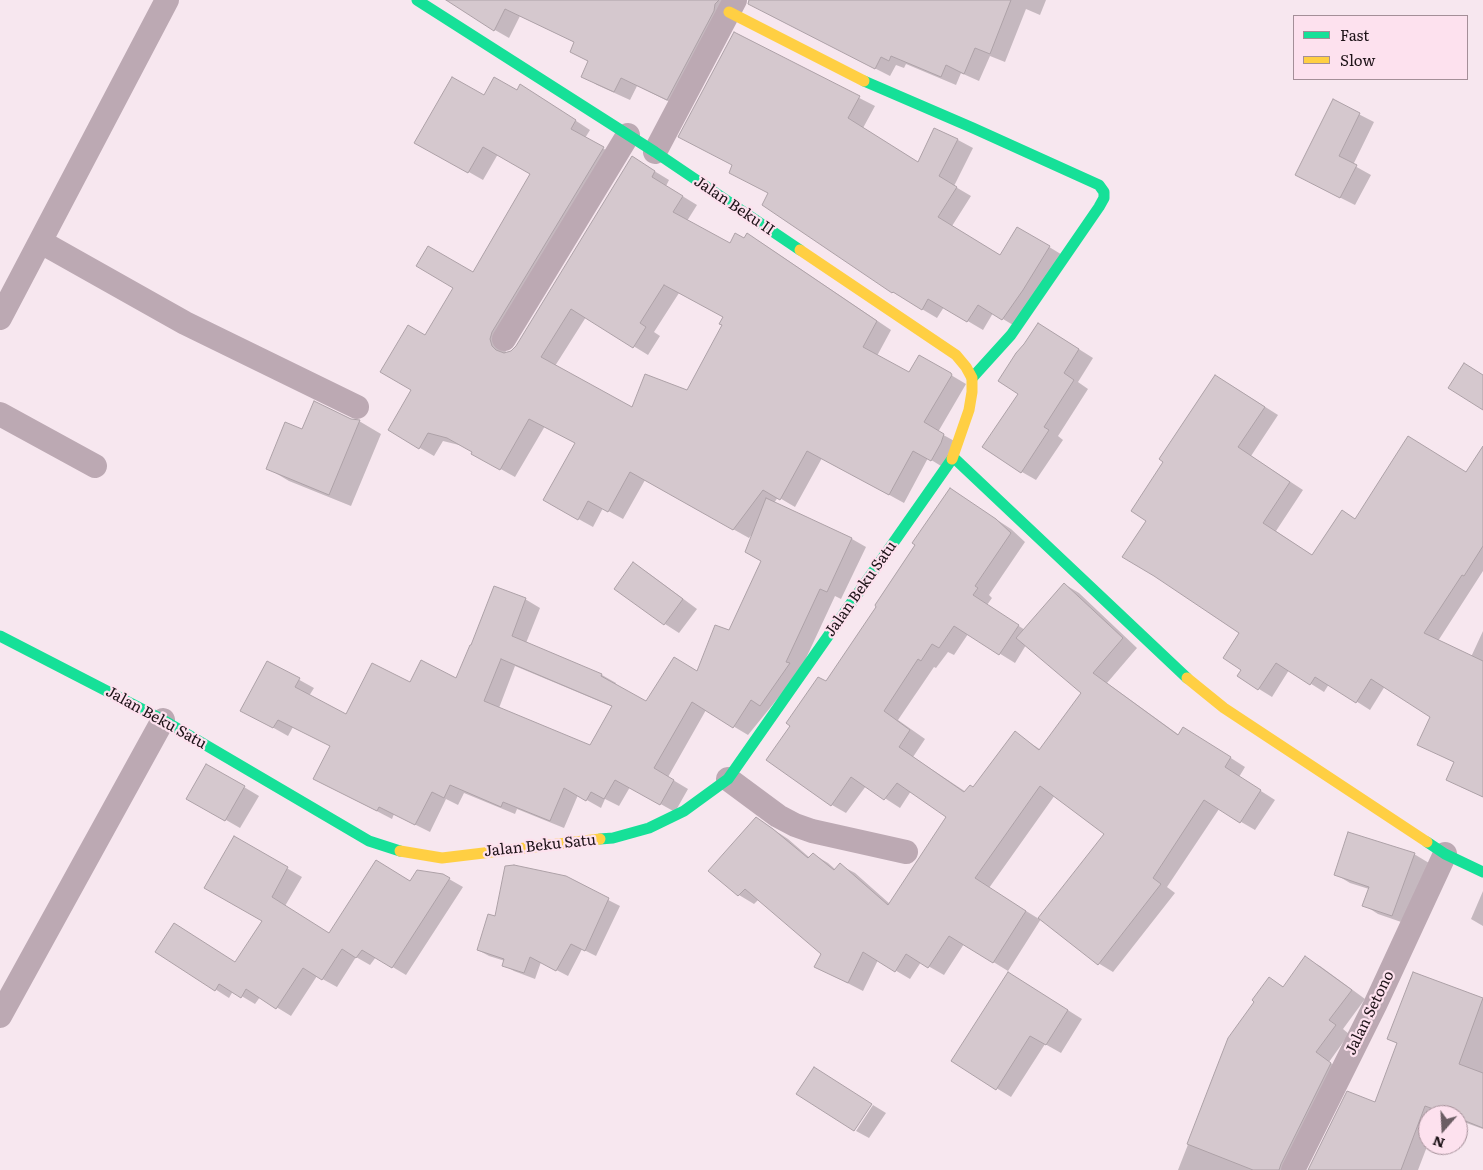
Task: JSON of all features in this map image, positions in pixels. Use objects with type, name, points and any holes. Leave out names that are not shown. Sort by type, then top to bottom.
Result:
[{"type":"street","points":[[0,318],[167,0]]},
{"type":"street","name":"Jalan Beku II","points":[[417,0],[655,152],[956,355],[972,378]]},
{"type":"street","points":[[655,152],[732,4],[874,86],[1099,184],[1104,192],[1104,198],[1011,335],[972,378],[969,410],[954,457],[1196,686],[1224,708],[1445,854],[1483,872]]},
{"type":"street","points":[[504,339],[628,135]]},
{"type":"street","points":[[41,242],[185,323],[357,407]]},
{"type":"street","points":[[0,414],[95,466]]},
{"type":"street","name":"Jalan Beku Satu","points":[[0,636],[163,720],[369,841],[400,851],[442,858],[614,838],[649,828],[684,811],[728,779],[954,457]]},
{"type":"street","points":[[0,1016],[163,720]]},
{"type":"street","points":[[728,779],[778,816],[803,828],[906,852]]},
{"type":"street","name":"Jalan Setono","points":[[1292,1170],[1375,1004],[1445,854]]},
{"type":"building","points":[[446,0],[719,0],[715,4],[714,11],[667,100],[621,78],[614,92],[581,77],[588,61],[570,52],[574,42],[505,9],[494,31]]},
{"type":"building","points":[[749,0],[1011,0],[990,54],[975,48],[964,74],[946,65],[941,77],[891,56],[889,61],[881,57],[875,69],[748,4]]},
{"type":"building","points":[[734,32],[860,96],[848,118],[918,162],[934,128],[958,139],[939,176],[957,187],[938,217],[1000,255],[1017,227],[1050,246],[1002,320],[978,305],[967,322],[928,299],[922,310],[892,293],[762,205],[768,193],[729,173],[732,165],[678,137]]},
{"type":"building","points":[[452,77],[484,95],[494,77],[517,90],[520,84],[576,120],[571,129],[604,147],[492,332],[490,339],[492,346],[496,350],[504,353],[511,351],[516,346],[632,156],[655,171],[652,177],[683,196],[673,212],[730,243],[735,233],[744,238],[747,233],[877,321],[863,347],[909,372],[919,355],[951,373],[952,375],[924,422],[944,434],[931,461],[913,451],[889,495],[807,451],[780,500],[763,490],[733,530],[630,472],[608,512],[588,501],[578,520],[543,500],[575,443],[529,419],[500,470],[447,438],[428,433],[419,449],[388,430],[411,390],[380,372],[408,325],[425,335],[453,288],[416,266],[428,246],[473,272],[530,174],[483,147],[468,173],[414,143]],"holes":[[[664,285],[723,317],[719,324],[722,325],[687,390],[645,374],[632,407],[541,357],[571,309],[633,348],[646,327],[640,323]]]},
{"type":"building","points":[[1333,99],[1360,113],[1339,156],[1357,165],[1340,198],[1295,175]]},
{"type":"building","points":[[1038,323],[1079,349],[1064,373],[1074,380],[1044,427],[1049,430],[1021,473],[982,447],[1018,394],[998,381]]},
{"type":"building","points":[[1464,363],[1483,375],[1483,410],[1448,388]]},
{"type":"building","points":[[1215,375],[1265,407],[1238,447],[1290,482],[1263,523],[1312,555],[1342,510],[1355,519],[1408,436],[1466,472],[1483,446],[1483,546],[1424,633],[1483,661],[1483,797],[1446,780],[1454,762],[1417,745],[1430,717],[1371,679],[1356,703],[1315,677],[1310,685],[1276,663],[1258,690],[1237,676],[1241,670],[1223,658],[1239,633],[1122,557],[1146,521],[1131,511],[1163,462],[1159,459]]},
{"type":"building","points":[[314,401],[351,419],[360,420],[329,495],[266,469],[285,422],[302,429]]},
{"type":"building","points":[[950,488],[996,519],[1011,533],[975,586],[978,588],[973,595],[1019,625],[999,655],[954,626],[939,648],[932,644],[921,661],[918,659],[884,711],[910,730],[899,747],[964,792],[970,785],[973,787],[1015,731],[1039,750],[1081,693],[1016,638],[1064,583],[1123,638],[1093,673],[1178,735],[1183,727],[1231,757],[1225,767],[1261,790],[1240,823],[1204,800],[1153,878],[1161,884],[1098,965],[1038,918],[1104,834],[1040,786],[975,878],[1026,911],[993,963],[949,936],[928,968],[906,954],[895,972],[863,952],[848,983],[814,967],[821,954],[745,889],[738,896],[708,871],[756,817],[808,858],[813,853],[834,870],[840,863],[888,905],[946,817],[897,783],[884,800],[851,777],[831,806],[766,760],[790,726],[786,723],[818,677],[826,681],[915,545],[912,543]]},
{"type":"building","points":[[766,498],[852,538],[827,592],[820,589],[786,662],[790,663],[760,706],[751,700],[733,728],[692,702],[654,768],[674,780],[660,805],[615,780],[604,799],[591,792],[586,801],[564,788],[550,821],[503,802],[501,807],[450,785],[444,798],[432,792],[415,825],[379,807],[377,811],[313,779],[330,746],[278,720],[273,728],[240,711],[267,661],[300,678],[295,687],[346,714],[372,663],[410,682],[421,660],[456,678],[494,586],[526,598],[512,636],[602,674],[601,676],[646,701],[674,657],[697,671],[715,625],[729,630],[761,561],[745,552]],"holes":[[[501,659],[612,706],[590,745],[484,701]]]},
{"type":"building","points":[[633,562],[683,599],[664,625],[614,589]]},
{"type":"building","points":[[206,764],[245,786],[225,821],[186,799]]},
{"type":"building","points":[[1348,832],[1415,853],[1392,916],[1362,906],[1369,887],[1334,875]]},
{"type":"building","points":[[234,836],[288,867],[272,897],[329,933],[376,860],[410,881],[417,870],[443,874],[450,878],[392,968],[362,950],[356,958],[342,949],[322,980],[303,968],[276,1009],[246,989],[241,998],[219,984],[215,991],[155,952],[174,923],[235,962],[262,921],[204,888]]},
{"type":"building","points":[[514,865],[566,876],[609,898],[585,951],[571,944],[556,971],[530,957],[524,973],[502,966],[504,959],[477,950],[488,914],[495,916],[505,866]]},
{"type":"building","points":[[1305,956],[1352,990],[1329,1020],[1336,1025],[1316,1052],[1331,1063],[1279,1170],[1253,1170],[1187,1144],[1228,1038],[1269,977],[1283,987]]},
{"type":"building","points":[[1008,972],[1068,1010],[1046,1045],[1030,1036],[996,1090],[951,1061]]},
{"type":"building","points":[[1413,972],[1483,998],[1459,1064],[1483,1073],[1483,1128],[1468,1122],[1468,1105],[1418,1105],[1418,1125],[1401,1170],[1308,1170],[1347,1091],[1375,1102],[1397,1043],[1387,1039]]},
{"type":"building","points":[[814,1067],[872,1104],[854,1131],[796,1094]]},
{"type":"traffic: fast","points":[[417,0],[655,152],[800,250]]},
{"type":"traffic: fast","points":[[864,81],[1099,185],[1104,192],[1104,198],[1099,207],[1011,335],[972,378]]},
{"type":"traffic: fast","points":[[953,457],[1187,678]]},
{"type":"traffic: fast","points":[[600,839],[613,838],[649,828],[684,811],[728,779],[952,459]]},
{"type":"traffic: fast","points":[[0,636],[163,720],[369,841],[400,851]]},
{"type":"traffic: fast","points":[[1427,842],[1445,854],[1483,872]]},
{"type":"traffic: slow","points":[[729,12],[864,81]]},
{"type":"traffic: slow","points":[[800,250],[956,355],[966,367],[972,378],[972,392],[969,410],[952,459]]},
{"type":"traffic: slow","points":[[1187,678],[1224,708],[1427,842]]},
{"type":"traffic: slow","points":[[400,851],[442,858],[600,839]]}]
